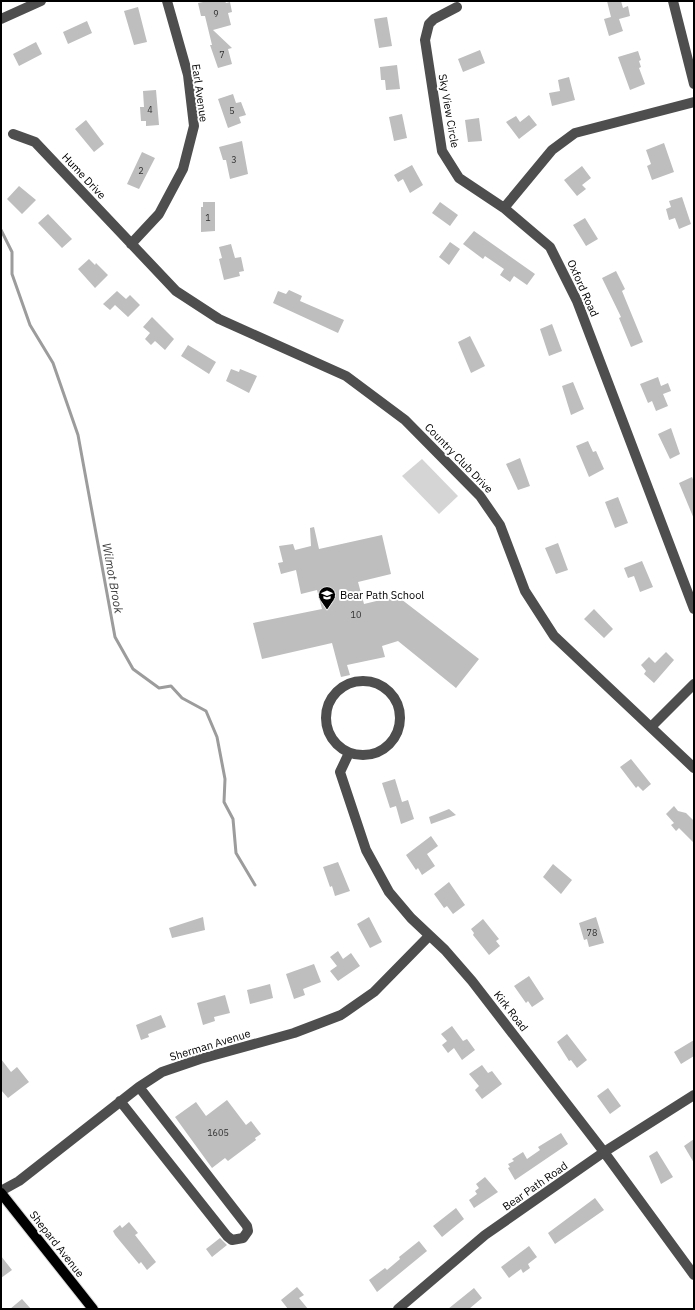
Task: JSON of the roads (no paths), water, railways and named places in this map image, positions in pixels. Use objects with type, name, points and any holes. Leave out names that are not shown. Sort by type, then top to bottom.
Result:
[{"type":"main road","name":"Shepard Avenue","points":[[1,1192],[93,1309]]},
{"type":"street","points":[[1,18],[41,1]]},
{"type":"street","name":"Earl Avenue","points":[[131,244],[159,214],[183,169],[194,126],[188,75],[167,1]]},
{"type":"street","points":[[673,1],[694,84]]},
{"type":"street","name":"Sky View Circle","points":[[458,7],[434,19],[428,24],[425,40],[442,151],[459,178],[504,208]]},
{"type":"street","points":[[504,208],[552,150],[576,134],[694,102]]},
{"type":"street","name":"Hume Drive","points":[[13,134],[35,142],[131,244]]},
{"type":"street","name":"Oxford Road","points":[[504,208],[550,247],[577,301],[694,609]]},
{"type":"street","name":"Country Club Drive","points":[[131,244],[176,292],[219,319],[346,376],[405,420],[480,496],[492,513],[500,525],[525,591],[554,636],[694,768]]},
{"type":"street","points":[[365,681],[377,683],[388,690],[396,700],[400,713],[400,726],[395,738],[386,748],[375,754],[362,756],[349,753],[339,747],[328,733],[325,716],[328,704],[334,694],[348,684],[365,681]]},
{"type":"street","points":[[651,727],[694,684]]},
{"type":"street","name":"Kirk Road","points":[[349,753],[340,772],[366,850],[389,892],[472,981],[604,1152],[694,1275]]},
{"type":"street","name":"Sherman Avenue","points":[[1,1192],[19,1181],[139,1086],[172,1068],[300,1031],[342,1015],[374,992],[429,936]]},
{"type":"street","points":[[120,1101],[227,1236],[232,1240],[243,1238],[248,1230],[247,1226],[139,1086]]},
{"type":"street","name":"Bear Path Road","points":[[398,1309],[485,1235],[604,1152],[694,1095]]},
{"type":"waterway","name":"Wilmot Brook","points":[[1,230],[12,252],[12,274],[30,325],[53,363],[78,435],[115,637],[133,669],[159,688],[171,686],[182,698],[206,711],[217,737],[225,779],[224,802],[233,819],[236,853],[255,885]]},
{"type":"place","name":"Bear Path School","points":[[327,610]]}]
